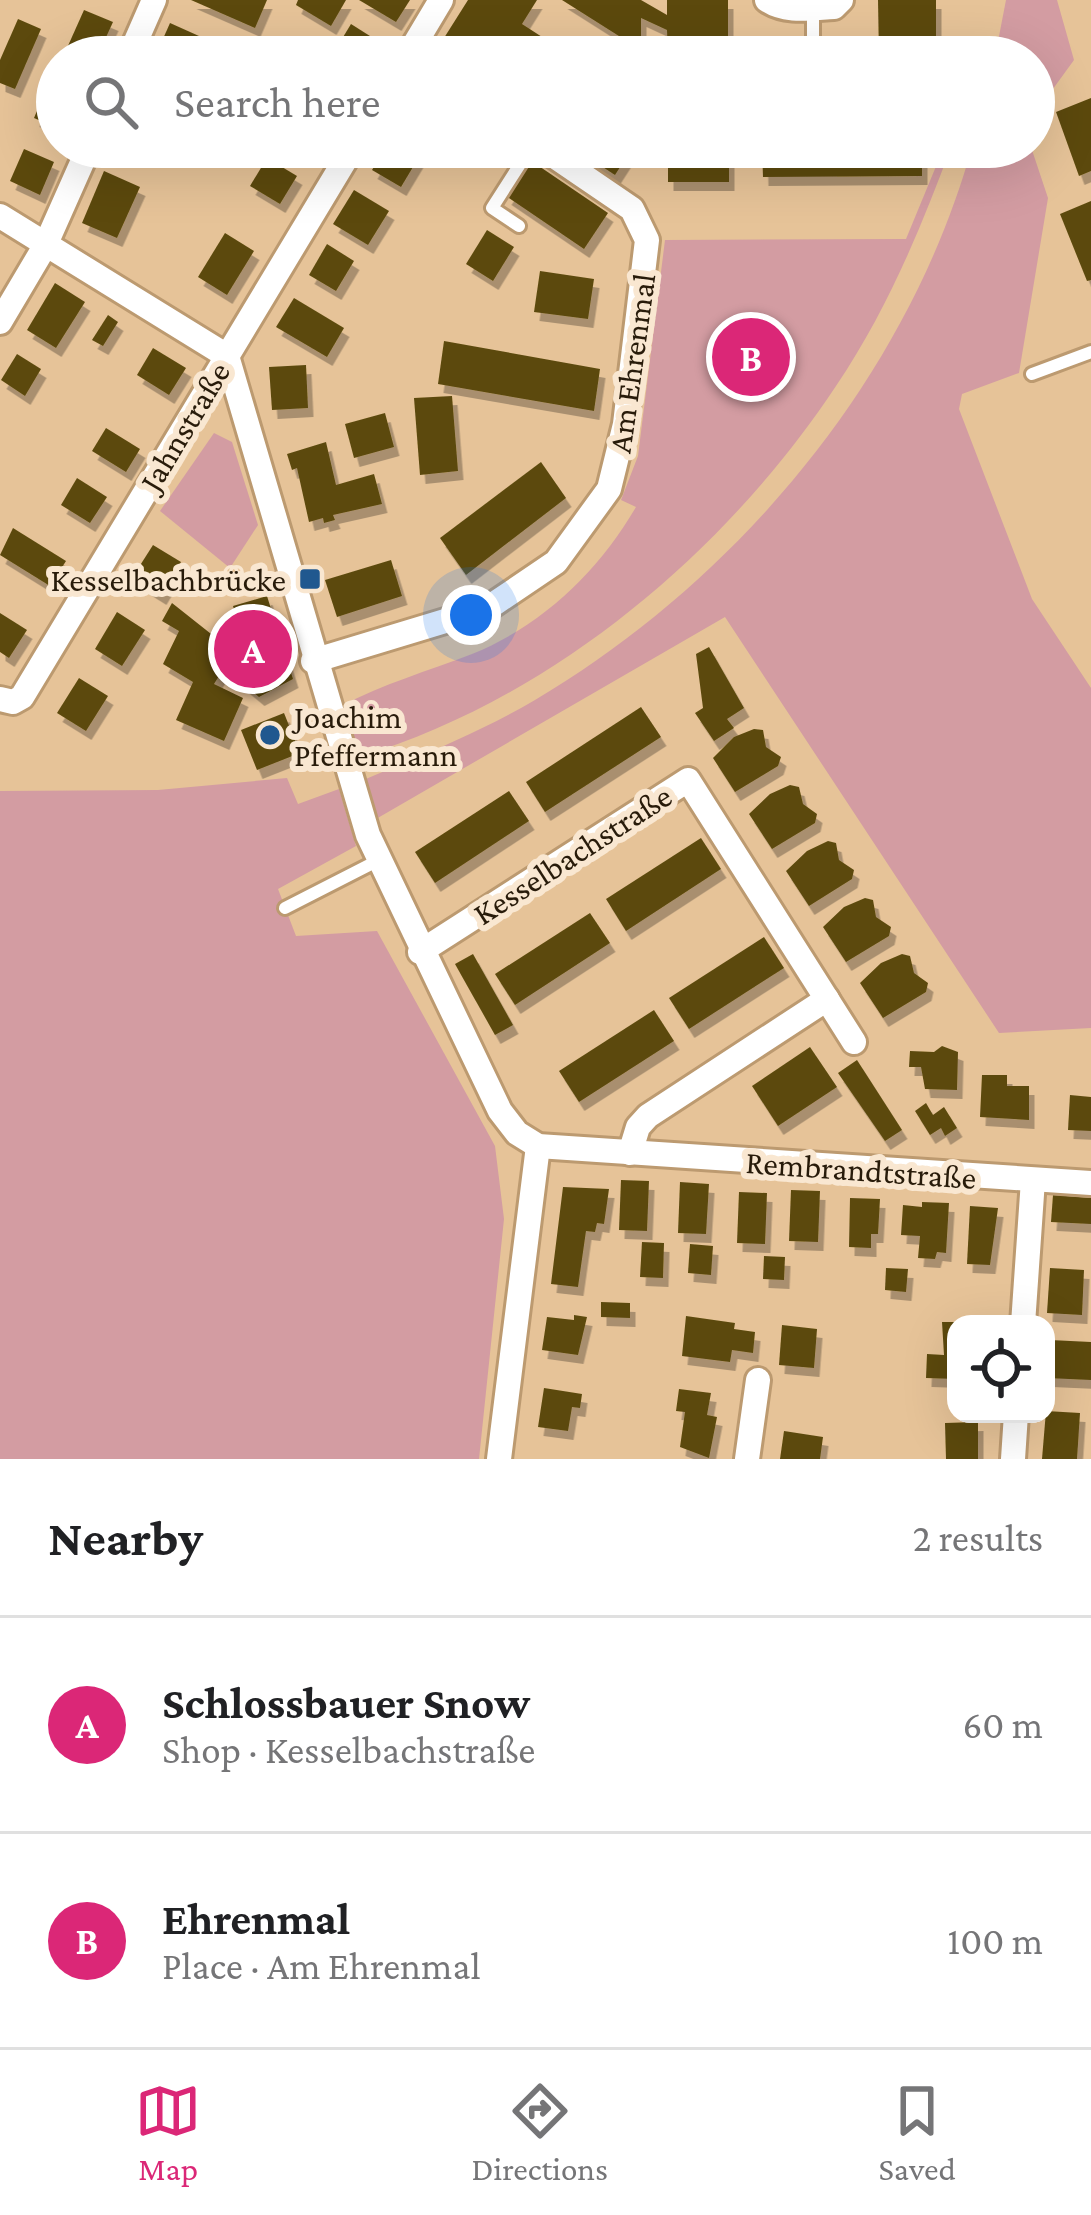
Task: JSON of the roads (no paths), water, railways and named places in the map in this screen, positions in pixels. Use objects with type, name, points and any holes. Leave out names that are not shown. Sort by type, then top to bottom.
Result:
[{"type":"street","points":[[138,36],[154,0]]},
{"type":"street","points":[[420,36],[441,0]]},
{"type":"street","points":[[766,0],[784,8],[835,8],[841,0]]},
{"type":"street","points":[[0,322],[45,246],[80,168]]},
{"type":"street","name":"Jahnstraße","points":[[6,701],[22,697],[340,168]]},
{"type":"street","name":"Am Ehrenmal","points":[[313,661],[467,618],[507,597],[556,562],[609,489],[625,424],[647,240],[632,209],[572,168]]},
{"type":"street","points":[[0,216],[227,356],[250,420],[358,811],[420,952],[500,1111],[517,1133],[538,1146],[630,1153],[638,1127],[648,1116],[827,999]]},
{"type":"street","name":"Kesselbachstraße","points":[[420,952],[688,780],[854,1042]]},
{"type":"street","points":[[499,1459],[538,1146]]},
{"type":"street","name":"Rembrandtstraße","points":[[630,1153],[1091,1183]]},
{"type":"street","points":[[1024,1315],[1033,1180]]},
{"type":"street","points":[[747,1459],[758,1380]]},
{"type":"street","points":[[1013,1459],[1015,1423]]},
{"type":"lane","points":[[813,8],[813,36]]},
{"type":"lane","points":[[518,168],[492,208],[519,226]]},
{"type":"lane","points":[[1032,374],[1091,352]]},
{"type":"lane","points":[[285,908],[377,860]]},
{"type":"place","name":"Ehrenmal","points":[[751,357]]},
{"type":"place","name":"Kesselbachbrücke","points":[[310,579]]},
{"type":"place","name":"Schlossbauer Snow","points":[[253,649]]},
{"type":"place","name":"Joachim Pfeffermann","points":[[270,735]]}]
